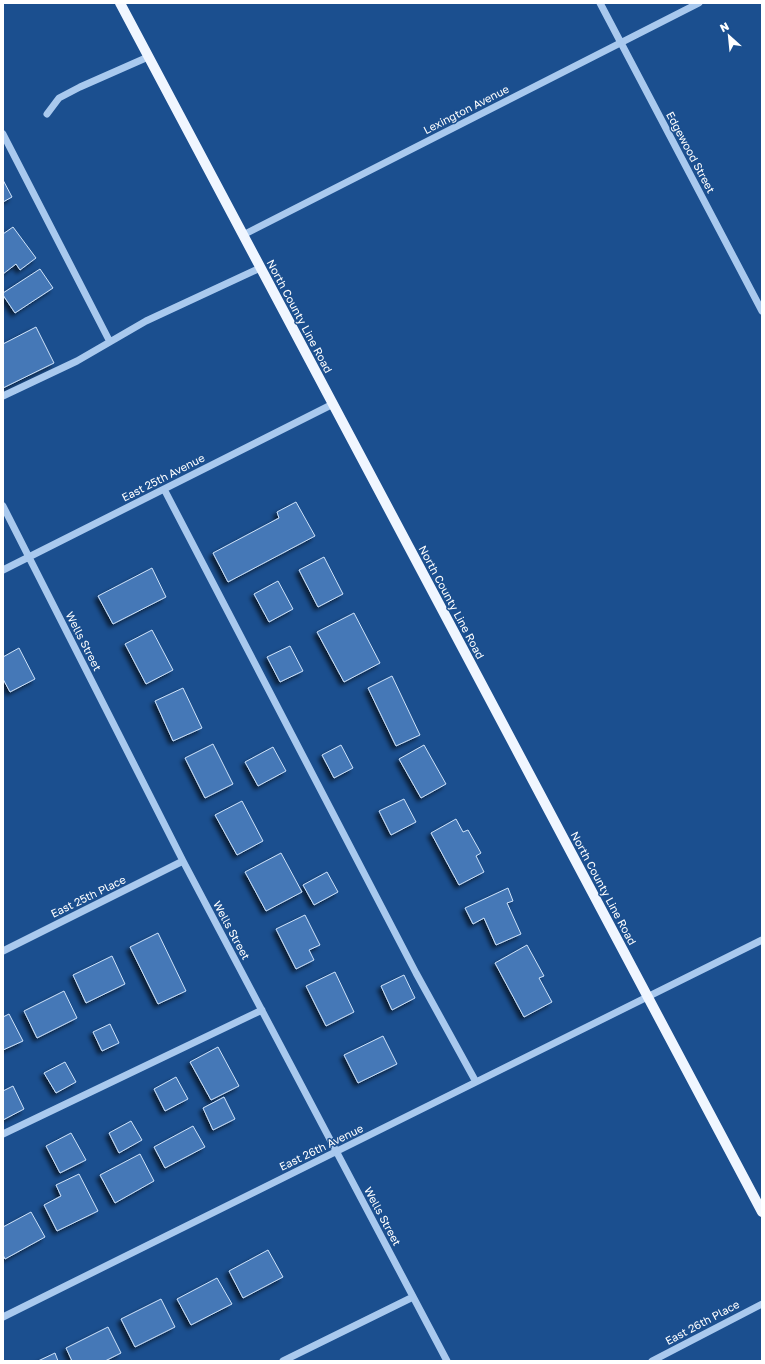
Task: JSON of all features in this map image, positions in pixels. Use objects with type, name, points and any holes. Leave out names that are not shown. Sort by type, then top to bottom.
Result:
[{"type":"main road","name":"North County Line Road","points":[[120,3],[762,1212]]},
{"type":"street","name":"Edgewood Street","points":[[600,3],[762,311]]},
{"type":"street","name":"Lexington Avenue","points":[[243,234],[699,3]]},
{"type":"street","points":[[48,114],[59,98],[80,87],[148,57]]},
{"type":"street","points":[[3,134],[110,342]]},
{"type":"street","points":[[3,396],[76,361],[146,321],[260,268]]},
{"type":"street","name":"East 25th Avenue","points":[[3,570],[333,404]]},
{"type":"street","points":[[164,489],[416,973],[476,1082]]},
{"type":"street","name":"Wells Street","points":[[3,506],[183,861],[447,1361]]},
{"type":"street","name":"East 25th Place","points":[[3,951],[183,861]]},
{"type":"street","name":"East 26th Avenue","points":[[3,1316],[762,940]]},
{"type":"street","points":[[3,1134],[262,1010]]},
{"type":"street","points":[[284,1361],[413,1297]]},
{"type":"street","name":"East 26th Place","points":[[652,1361],[762,1304]]},
{"type":"building","points":[[3,180],[12,197],[3,202]]},
{"type":"building","points":[[13,227],[36,258],[20,270],[16,264],[3,274],[3,234]]},
{"type":"building","points":[[40,269],[53,288],[15,313],[3,293]]},
{"type":"building","points":[[36,327],[54,363],[3,388],[3,344]]},
{"type":"building","points":[[296,502],[315,536],[228,582],[213,553],[279,518],[277,512]]},
{"type":"building","points":[[324,557],[343,594],[318,607],[299,570]]},
{"type":"building","points":[[152,568],[166,597],[113,624],[98,596]]},
{"type":"building","points":[[278,581],[293,609],[269,622],[254,594]]},
{"type":"building","points":[[354,613],[380,663],[344,682],[317,632]]},
{"type":"building","points":[[152,630],[173,670],[146,684],[125,644]]},
{"type":"building","points":[[290,646],[303,671],[280,682],[267,657]]},
{"type":"building","points":[[19,648],[35,679],[10,692],[3,679],[3,657]]},
{"type":"building","points":[[392,676],[420,735],[396,746],[368,688]]},
{"type":"building","points":[[183,688],[202,728],[173,741],[155,701]]},
{"type":"building","points":[[213,744],[233,784],[205,798],[185,758]]},
{"type":"building","points":[[341,745],[353,768],[334,778],[322,755]]},
{"type":"building","points":[[424,745],[446,784],[421,798],[399,759]]},
{"type":"building","points":[[273,747],[286,771],[258,786],[245,762]]},
{"type":"building","points":[[404,799],[416,822],[391,835],[379,811]]},
{"type":"building","points":[[242,801],[263,841],[237,855],[215,815]]},
{"type":"building","points":[[456,819],[463,832],[468,830],[481,853],[476,856],[484,872],[459,885],[431,833]]},
{"type":"building","points":[[281,853],[302,892],[266,911],[245,872]]},
{"type":"building","points":[[327,872],[338,892],[314,905],[303,885]]},
{"type":"building","points":[[508,888],[513,901],[507,903],[521,934],[496,945],[484,918],[473,924],[465,908]]},
{"type":"building","points":[[305,915],[320,945],[309,950],[314,960],[296,969],[276,929]]},
{"type":"building","points":[[158,933],[186,991],[158,1004],[130,947]]},
{"type":"building","points":[[527,945],[544,976],[539,978],[552,1002],[524,1017],[495,963]]},
{"type":"building","points":[[112,956],[125,984],[86,1003],[73,975]]},
{"type":"building","points":[[335,972],[354,1012],[326,1026],[306,986]]},
{"type":"building","points":[[404,975],[415,998],[392,1010],[381,986]]},
{"type":"building","points":[[64,991],[77,1018],[37,1038],[24,1011]]},
{"type":"building","points":[[9,1014],[23,1041],[3,1050],[3,1017]]},
{"type":"building","points":[[110,1024],[119,1043],[102,1051],[93,1032]]},
{"type":"building","points":[[383,1036],[397,1064],[358,1083],[344,1055]]},
{"type":"building","points":[[218,1047],[239,1086],[211,1100],[190,1062]]},
{"type":"building","points":[[65,1062],[76,1082],[56,1093],[44,1073]]},
{"type":"building","points":[[176,1077],[188,1099],[165,1111],[154,1089]]},
{"type":"building","points":[[13,1086],[24,1109],[3,1120],[3,1091]]},
{"type":"building","points":[[224,1097],[235,1119],[213,1130],[203,1108]]},
{"type":"building","points":[[131,1121],[142,1140],[119,1153],[109,1133]]},
{"type":"building","points":[[193,1126],[205,1147],[165,1168],[154,1147]]},
{"type":"building","points":[[71,1133],[86,1160],[60,1173],[46,1146]]},
{"type":"building","points":[[140,1154],[154,1181],[115,1203],[100,1175]]},
{"type":"building","points":[[79,1174],[98,1211],[57,1231],[44,1205],[61,1196],[56,1185]]},
{"type":"building","points":[[31,1212],[45,1237],[5,1259],[3,1255],[3,1227]]},
{"type":"building","points":[[268,1250],[283,1277],[243,1298],[229,1271]]},
{"type":"building","points":[[217,1278],[232,1304],[191,1325],[177,1299]]},
{"type":"building","points":[[161,1299],[175,1327],[135,1347],[121,1319]]},
{"type":"building","points":[[108,1327],[121,1353],[105,1361],[72,1361],[66,1348]]},
{"type":"building","points":[[55,1353],[58,1361],[38,1361]]}]
